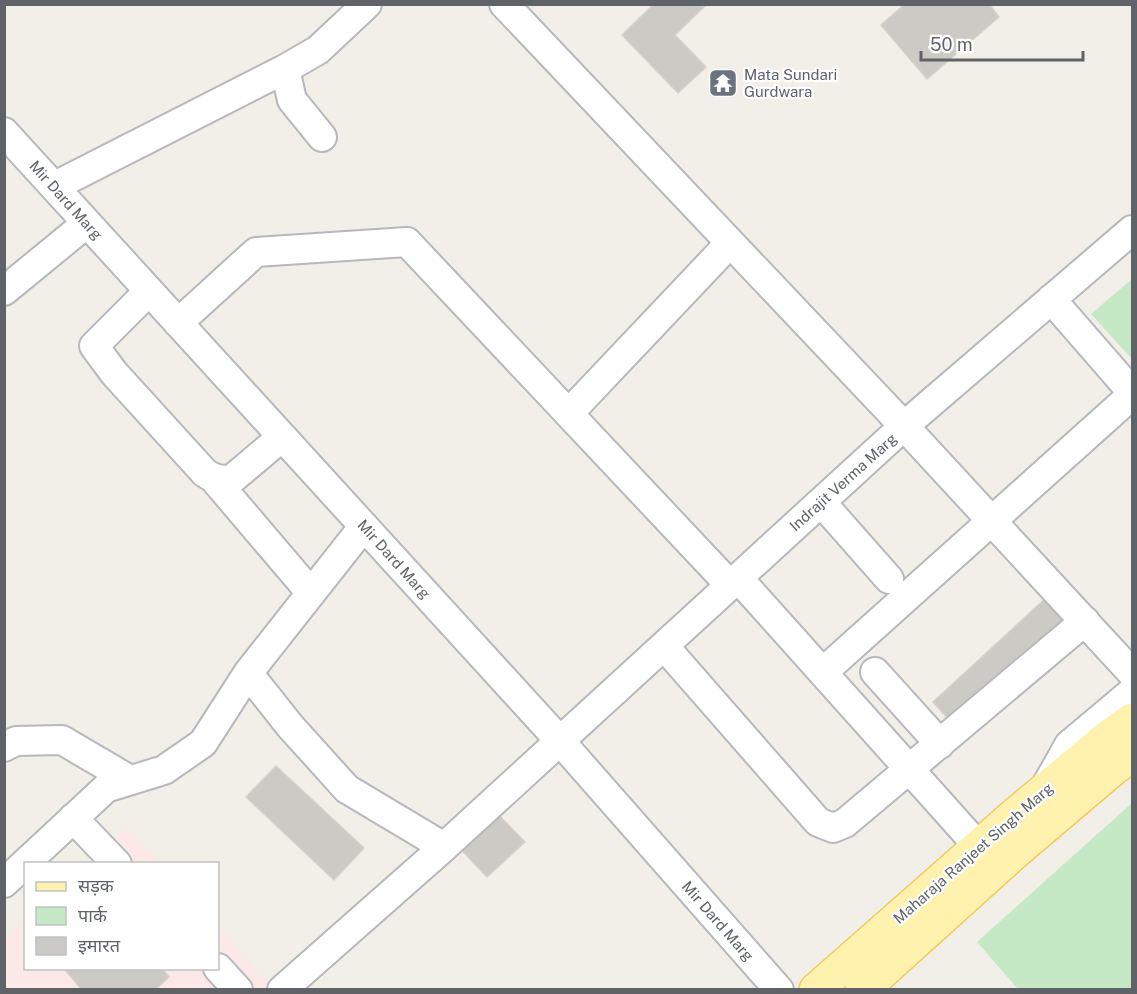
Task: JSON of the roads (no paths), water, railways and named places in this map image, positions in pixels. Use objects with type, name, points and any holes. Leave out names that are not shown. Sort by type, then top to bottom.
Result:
[{"type":"main road","name":"Maharaja Ranjeet Singh Marg","points":[[816,990],[1043,792],[1132,720]]},
{"type":"main road","name":"Maharaja Ranjeet Singh Marg","points":[[862,990],[1015,852],[1132,755]]},
{"type":"street","points":[[55,186],[318,50],[367,4]]},
{"type":"street","points":[[504,4],[904,426],[1132,673]]},
{"type":"street","points":[[285,69],[292,100],[322,137]]},
{"type":"street","name":"Mir Dard Marg","points":[[4,132],[560,741],[779,990]]},
{"type":"street","points":[[4,291],[87,223]]},
{"type":"street","name":"Indrajit Verma Marg","points":[[282,990],[444,848],[904,426],[1132,230]]},
{"type":"street","points":[[178,323],[256,252],[407,242],[568,413],[823,672],[979,847]]},
{"type":"street","points":[[568,413],[730,243]]},
{"type":"street","points":[[149,291],[94,345],[114,373],[205,473],[214,479],[311,593]]},
{"type":"street","points":[[823,672],[1132,393],[1051,299]]},
{"type":"street","points":[[214,479],[224,481],[237,476],[282,437]]},
{"type":"street","points":[[821,502],[889,579]]},
{"type":"street","points":[[26,862],[106,788],[164,770],[203,743],[248,673],[364,526]]},
{"type":"street","points":[[663,646],[818,822],[833,828],[845,823],[1085,621]]},
{"type":"street","points":[[875,672],[939,744]]},
{"type":"street","points":[[248,673],[290,726],[348,789],[444,848]]},
{"type":"street","points":[[1043,792],[1069,745],[1132,692]]},
{"type":"street","points":[[4,747],[16,741],[62,740],[130,780]]},
{"type":"street","points":[[73,818],[115,862]]},
{"type":"street","points":[[4,883],[24,864]]},
{"type":"street","points":[[219,969],[238,990]]},
{"type":"place","name":"Mata Sundari Gurdwara","points":[[723,83]]}]
